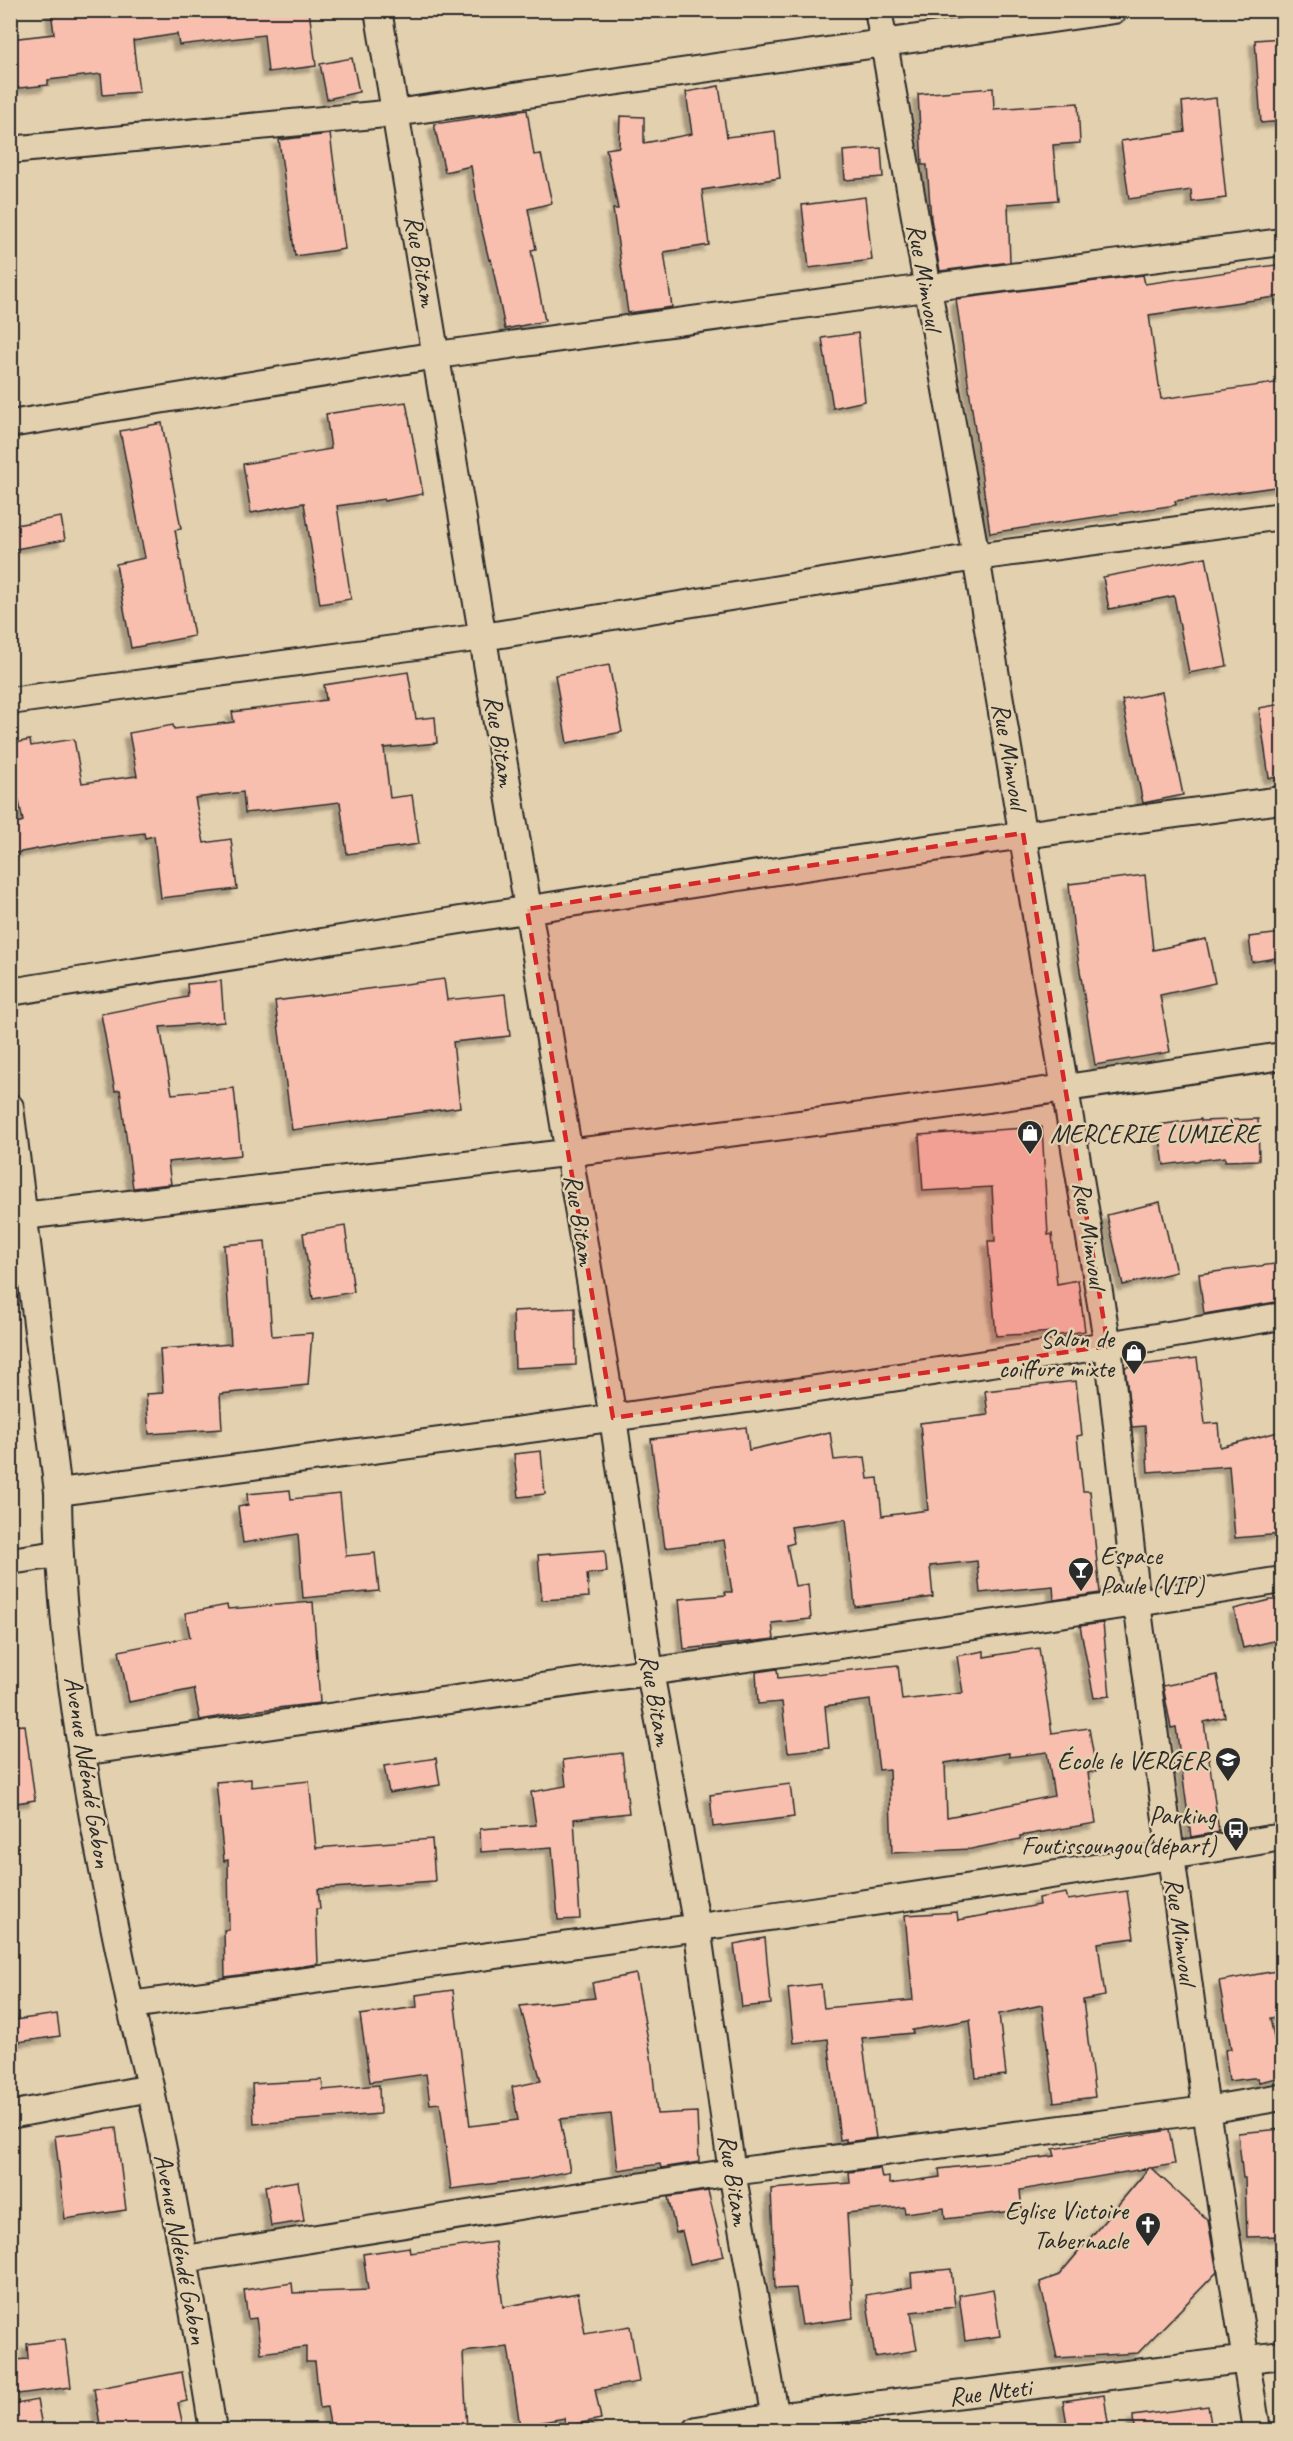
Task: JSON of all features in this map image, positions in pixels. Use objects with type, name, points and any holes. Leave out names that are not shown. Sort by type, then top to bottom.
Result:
[{"type":"street","name":"Rue Bitam","points":[[378,10],[613,1418],[650,1672],[697,1927],[732,2172],[777,2424]]},
{"type":"street","name":"Rue Mimvoul","points":[[878,10],[976,557],[1067,1089],[1108,1346],[1137,1603],[1171,1856],[1206,2110],[1244,2361],[1257,2430]]},
{"type":"street","points":[[10,150],[396,112],[884,45],[1114,10]]},
{"type":"street","points":[[10,424],[437,355],[1282,242]]},
{"type":"street","points":[[10,701],[483,637],[976,557],[1282,516]]},
{"type":"street","points":[[10,992],[527,909],[1023,834],[1282,800]]},
{"type":"street","points":[[23,1216],[569,1154],[1067,1089],[1282,1056]]},
{"type":"street","name":"Avenue Ndéndé Gabon","points":[[10,1107],[58,1492],[58,1554],[81,1752],[130,2005],[150,2088],[185,2259],[213,2430]]},
{"type":"street","points":[[58,1492],[613,1418],[1108,1346],[1282,1316]]},
{"type":"street","points":[[10,1561],[58,1554]]},
{"type":"street","points":[[81,1752],[1137,1603],[1282,1580]]},
{"type":"street","points":[[130,2005],[697,1927],[1171,1856],[1282,1837]]},
{"type":"street","points":[[10,2115],[150,2088]]},
{"type":"street","points":[[185,2259],[732,2172],[1206,2110],[1282,2097]]},
{"type":"street","name":"Rue Nteti","points":[[697,2430],[777,2424],[1282,2355]]},
{"type":"highlighted area","points":[[1023,833],[1108,1346],[613,1418],[527,909]]},
{"type":"building","points":[[51,10],[309,10],[316,66],[268,72],[264,35],[179,45],[177,34],[133,41],[139,92],[103,95],[101,74],[48,80],[48,85],[10,89],[10,39],[54,34]]},
{"type":"building","points":[[1282,38],[1282,121],[1261,123],[1255,40]]},
{"type":"building","points":[[352,58],[359,92],[327,99],[320,64]]},
{"type":"building","points":[[719,86],[727,137],[775,131],[780,178],[702,190],[709,245],[664,252],[672,307],[628,313],[613,209],[618,209],[606,149],[619,147],[620,116],[644,117],[644,143],[692,134],[686,92]]},
{"type":"building","points":[[993,88],[994,109],[1078,103],[1080,143],[1053,145],[1058,200],[1008,204],[1010,262],[940,271],[931,219],[927,165],[922,165],[918,94]]},
{"type":"building","points":[[1216,98],[1226,198],[1192,202],[1191,190],[1129,199],[1121,141],[1185,132],[1182,102]]},
{"type":"building","points":[[527,110],[534,155],[541,154],[552,203],[528,209],[536,249],[531,250],[545,321],[505,329],[491,259],[489,260],[480,222],[471,166],[445,172],[434,124]]},
{"type":"building","points":[[330,134],[345,249],[295,256],[279,140]]},
{"type":"building","points":[[881,148],[883,177],[845,180],[843,151]]},
{"type":"building","points":[[865,197],[872,260],[809,268],[802,205]]},
{"type":"building","points":[[1282,264],[1282,296],[1149,315],[1161,399],[1282,382],[1282,486],[1175,501],[1176,505],[990,533],[956,299],[1143,275],[1145,284]]},
{"type":"building","points":[[858,333],[865,401],[833,408],[822,338]]},
{"type":"building","points":[[406,402],[423,494],[337,506],[351,599],[320,604],[304,503],[251,513],[243,464],[331,449],[326,414]]},
{"type":"building","points":[[162,423],[181,529],[175,530],[194,636],[131,648],[116,564],[145,558],[120,431]]},
{"type":"building","points":[[61,517],[65,540],[10,550],[10,526]]},
{"type":"building","points":[[1206,557],[1227,666],[1189,673],[1174,596],[1109,609],[1103,577]]},
{"type":"building","points":[[609,665],[622,732],[567,743],[555,675]]},
{"type":"building","points":[[408,672],[416,719],[435,717],[437,743],[384,748],[390,798],[412,795],[419,844],[347,854],[340,802],[245,813],[243,792],[195,798],[204,843],[231,839],[237,889],[161,898],[154,836],[145,838],[144,833],[86,840],[10,854],[10,826],[23,821],[10,757],[10,744],[30,740],[31,746],[74,739],[82,783],[137,776],[129,733],[173,725],[174,729],[234,722],[232,712],[326,700],[324,685]]},
{"type":"building","points":[[1162,692],[1183,795],[1143,803],[1122,700]]},
{"type":"building","points":[[1282,704],[1282,777],[1269,778],[1259,708]]},
{"type":"building","points":[[1145,875],[1153,950],[1206,939],[1215,983],[1160,995],[1170,1052],[1095,1065],[1074,933],[1069,884]]},
{"type":"building","points":[[1282,933],[1282,957],[1252,962],[1249,937]]},
{"type":"building","points":[[444,979],[447,1000],[505,994],[510,1036],[453,1042],[460,1107],[292,1130],[275,1001]]},
{"type":"building","points":[[221,981],[224,1022],[160,1027],[172,1094],[234,1088],[241,1155],[168,1162],[171,1184],[133,1188],[120,1090],[115,1091],[101,1014],[188,997],[187,984]]},
{"type":"building","points":[[1201,1119],[1201,1121],[1258,1119],[1259,1160],[1225,1161],[1225,1157],[1164,1165],[1158,1125]]},
{"type":"building","points":[[1042,1127],[1048,1235],[1052,1234],[1057,1284],[1078,1280],[1085,1331],[1054,1336],[1053,1332],[996,1336],[988,1241],[995,1241],[992,1187],[923,1191],[919,1135]]},
{"type":"building","points":[[1160,1202],[1176,1272],[1123,1285],[1107,1215]]},
{"type":"building","points":[[345,1226],[354,1292],[313,1299],[303,1233]]},
{"type":"building","points":[[265,1241],[272,1336],[312,1333],[308,1385],[220,1394],[222,1429],[149,1434],[146,1394],[163,1393],[160,1349],[231,1344],[224,1245]]},
{"type":"building","points":[[1282,1263],[1282,1301],[1204,1314],[1199,1274]]},
{"type":"building","points":[[575,1308],[576,1365],[515,1368],[513,1311]]},
{"type":"building","points":[[1197,1358],[1205,1424],[1218,1423],[1220,1447],[1282,1431],[1282,1534],[1235,1538],[1229,1466],[1148,1472],[1145,1426],[1132,1427],[1125,1367]]},
{"type":"building","points":[[1076,1381],[1082,1435],[1077,1436],[1083,1491],[1090,1491],[1100,1593],[1054,1600],[1053,1586],[980,1593],[977,1561],[930,1566],[933,1597],[855,1607],[846,1519],[791,1527],[794,1543],[787,1545],[795,1586],[808,1584],[811,1619],[772,1623],[774,1639],[684,1649],[679,1599],[726,1595],[725,1592],[732,1592],[724,1540],[665,1548],[651,1439],[746,1427],[749,1450],[830,1432],[834,1460],[865,1457],[868,1479],[878,1478],[882,1516],[928,1510],[920,1423],[988,1415],[985,1391]]},
{"type":"building","points":[[541,1451],[545,1494],[519,1497],[514,1454]]},
{"type":"building","points":[[290,1490],[291,1499],[340,1494],[346,1556],[375,1553],[379,1591],[303,1598],[298,1534],[243,1543],[238,1507],[248,1505],[247,1494]]},
{"type":"building","points":[[605,1550],[607,1572],[587,1574],[589,1597],[542,1600],[538,1555]]},
{"type":"building","points":[[1270,1600],[1282,1600],[1282,1639],[1243,1648],[1234,1609]]},
{"type":"building","points":[[313,1602],[320,1703],[200,1720],[194,1689],[129,1702],[119,1651],[190,1637],[185,1613],[227,1605],[228,1609]]},
{"type":"building","points":[[1103,1623],[1110,1696],[1094,1698],[1080,1626]]},
{"type":"building","points":[[1039,1648],[1052,1733],[1089,1728],[1096,1771],[1088,1773],[1096,1823],[1020,1836],[1020,1839],[971,1849],[892,1853],[889,1769],[879,1770],[870,1700],[825,1706],[829,1748],[788,1752],[782,1702],[758,1704],[756,1672],[777,1669],[778,1678],[898,1665],[902,1700],[963,1693],[957,1656],[984,1651],[984,1657]],"holes":[[[1047,1752],[1054,1796],[947,1817],[945,1763],[1009,1753],[1009,1757]]]},
{"type":"building","points":[[1217,1675],[1225,1717],[1204,1722],[1219,1832],[1191,1837],[1176,1727],[1171,1728],[1163,1686]]},
{"type":"building","points":[[25,1725],[35,1800],[10,1804],[10,1726]]},
{"type":"building","points":[[622,1753],[629,1813],[574,1819],[580,1919],[558,1920],[552,1847],[481,1852],[480,1829],[536,1825],[531,1792],[566,1786],[563,1760]]},
{"type":"building","points":[[436,1758],[440,1785],[389,1793],[384,1766]]},
{"type":"building","points":[[251,1779],[251,1787],[309,1781],[316,1848],[432,1839],[435,1881],[318,1889],[320,1909],[316,1909],[318,1964],[225,1977],[224,1930],[229,1930],[228,1860],[224,1861],[216,1782]]},
{"type":"building","points":[[790,1784],[794,1817],[713,1827],[710,1795]]},
{"type":"building","points":[[1127,1891],[1134,1938],[1098,1943],[1105,1996],[1083,2000],[1095,2097],[1054,2102],[1042,2005],[999,2014],[1006,2075],[976,2078],[970,2020],[912,2030],[913,2033],[862,2038],[876,2138],[846,2142],[846,2139],[840,2140],[828,2039],[794,2043],[788,1988],[821,1984],[824,2008],[913,2000],[905,1915],[957,1912],[958,1920],[1039,1905],[1038,1898],[1066,1893],[1068,1900]]},
{"type":"building","points":[[765,1938],[771,2004],[742,2007],[734,1944]]},
{"type":"building","points":[[1282,1970],[1282,2016],[1270,2018],[1282,2077],[1259,2082],[1258,2078],[1229,2081],[1225,2050],[1231,2049],[1219,1981]]},
{"type":"building","points":[[636,1974],[651,2056],[657,2114],[697,2112],[699,2162],[661,2168],[660,2164],[618,2170],[611,2114],[560,2119],[570,2171],[530,2179],[451,2189],[440,2103],[430,2104],[426,2074],[370,2082],[360,2015],[417,2007],[416,1995],[453,1990],[470,2126],[518,2120],[512,2087],[541,2081],[520,2006],[595,1998],[592,1983]]},
{"type":"building","points":[[57,2014],[60,2036],[18,2042],[15,2020]]},
{"type":"building","points":[[322,2080],[323,2090],[379,2085],[380,2114],[254,2124],[252,2084]]},
{"type":"building","points":[[116,2128],[126,2210],[65,2219],[55,2136]]},
{"type":"building","points":[[1282,2129],[1282,2236],[1247,2237],[1245,2178],[1243,2178],[1238,2133]]},
{"type":"building","points":[[1169,2130],[1175,2164],[1151,2168],[1208,2220],[1217,2272],[1138,2353],[1057,2358],[1040,2282],[1059,2275],[1149,2168],[1020,2190],[1022,2210],[945,2219],[944,2208],[905,2213],[904,2207],[847,2213],[853,2318],[802,2325],[796,2288],[775,2289],[771,2189],[850,2183],[849,2172],[880,2168],[882,2178],[889,2177],[889,2184],[940,2177],[939,2169],[1055,2156],[1053,2149]]},
{"type":"building","points":[[298,2181],[304,2221],[271,2226],[265,2186]]},
{"type":"building","points":[[708,2191],[724,2256],[690,2264],[682,2231],[676,2233],[668,2197]]},
{"type":"building","points":[[495,2242],[503,2307],[578,2293],[585,2334],[630,2326],[639,2382],[595,2389],[601,2419],[566,2426],[564,2418],[520,2426],[508,2347],[463,2352],[467,2430],[331,2430],[327,2407],[320,2408],[315,2362],[306,2362],[306,2347],[261,2353],[256,2318],[248,2319],[244,2290],[292,2283],[293,2293],[368,2290],[363,2254],[409,2247],[410,2253]]},
{"type":"building","points":[[951,2269],[955,2307],[911,2312],[917,2350],[875,2357],[866,2295],[912,2287],[911,2273]]},
{"type":"building","points":[[993,2289],[1000,2336],[965,2341],[959,2295]]},
{"type":"building","points":[[65,2339],[71,2387],[18,2394],[14,2360],[28,2359],[27,2344]]},
{"type":"building","points":[[182,2372],[187,2401],[178,2403],[184,2430],[101,2430],[94,2389]]},
{"type":"building","points":[[1104,2395],[1109,2430],[1068,2430],[1063,2401]]},
{"type":"building","points":[[37,2400],[42,2426],[10,2430],[10,2405]]},
{"type":"building","points":[[1208,2406],[1212,2430],[1134,2430],[1133,2416]]},
{"type":"place","name":"MERCERIE LUMIÈRE","points":[[1030,1156]]},
{"type":"place","name":"Salon de coiffure mixte","points":[[1134,1376]]},
{"type":"place","name":"Espace Paule (VIP)","points":[[1081,1593]]},
{"type":"place","name":"École le VERGER","points":[[1228,1783]]},
{"type":"place","name":"Parking Foutissoungou(départ)","points":[[1236,1853]]},
{"type":"place","name":"Eglise Victoire Tabernacle","points":[[1148,2248]]}]
